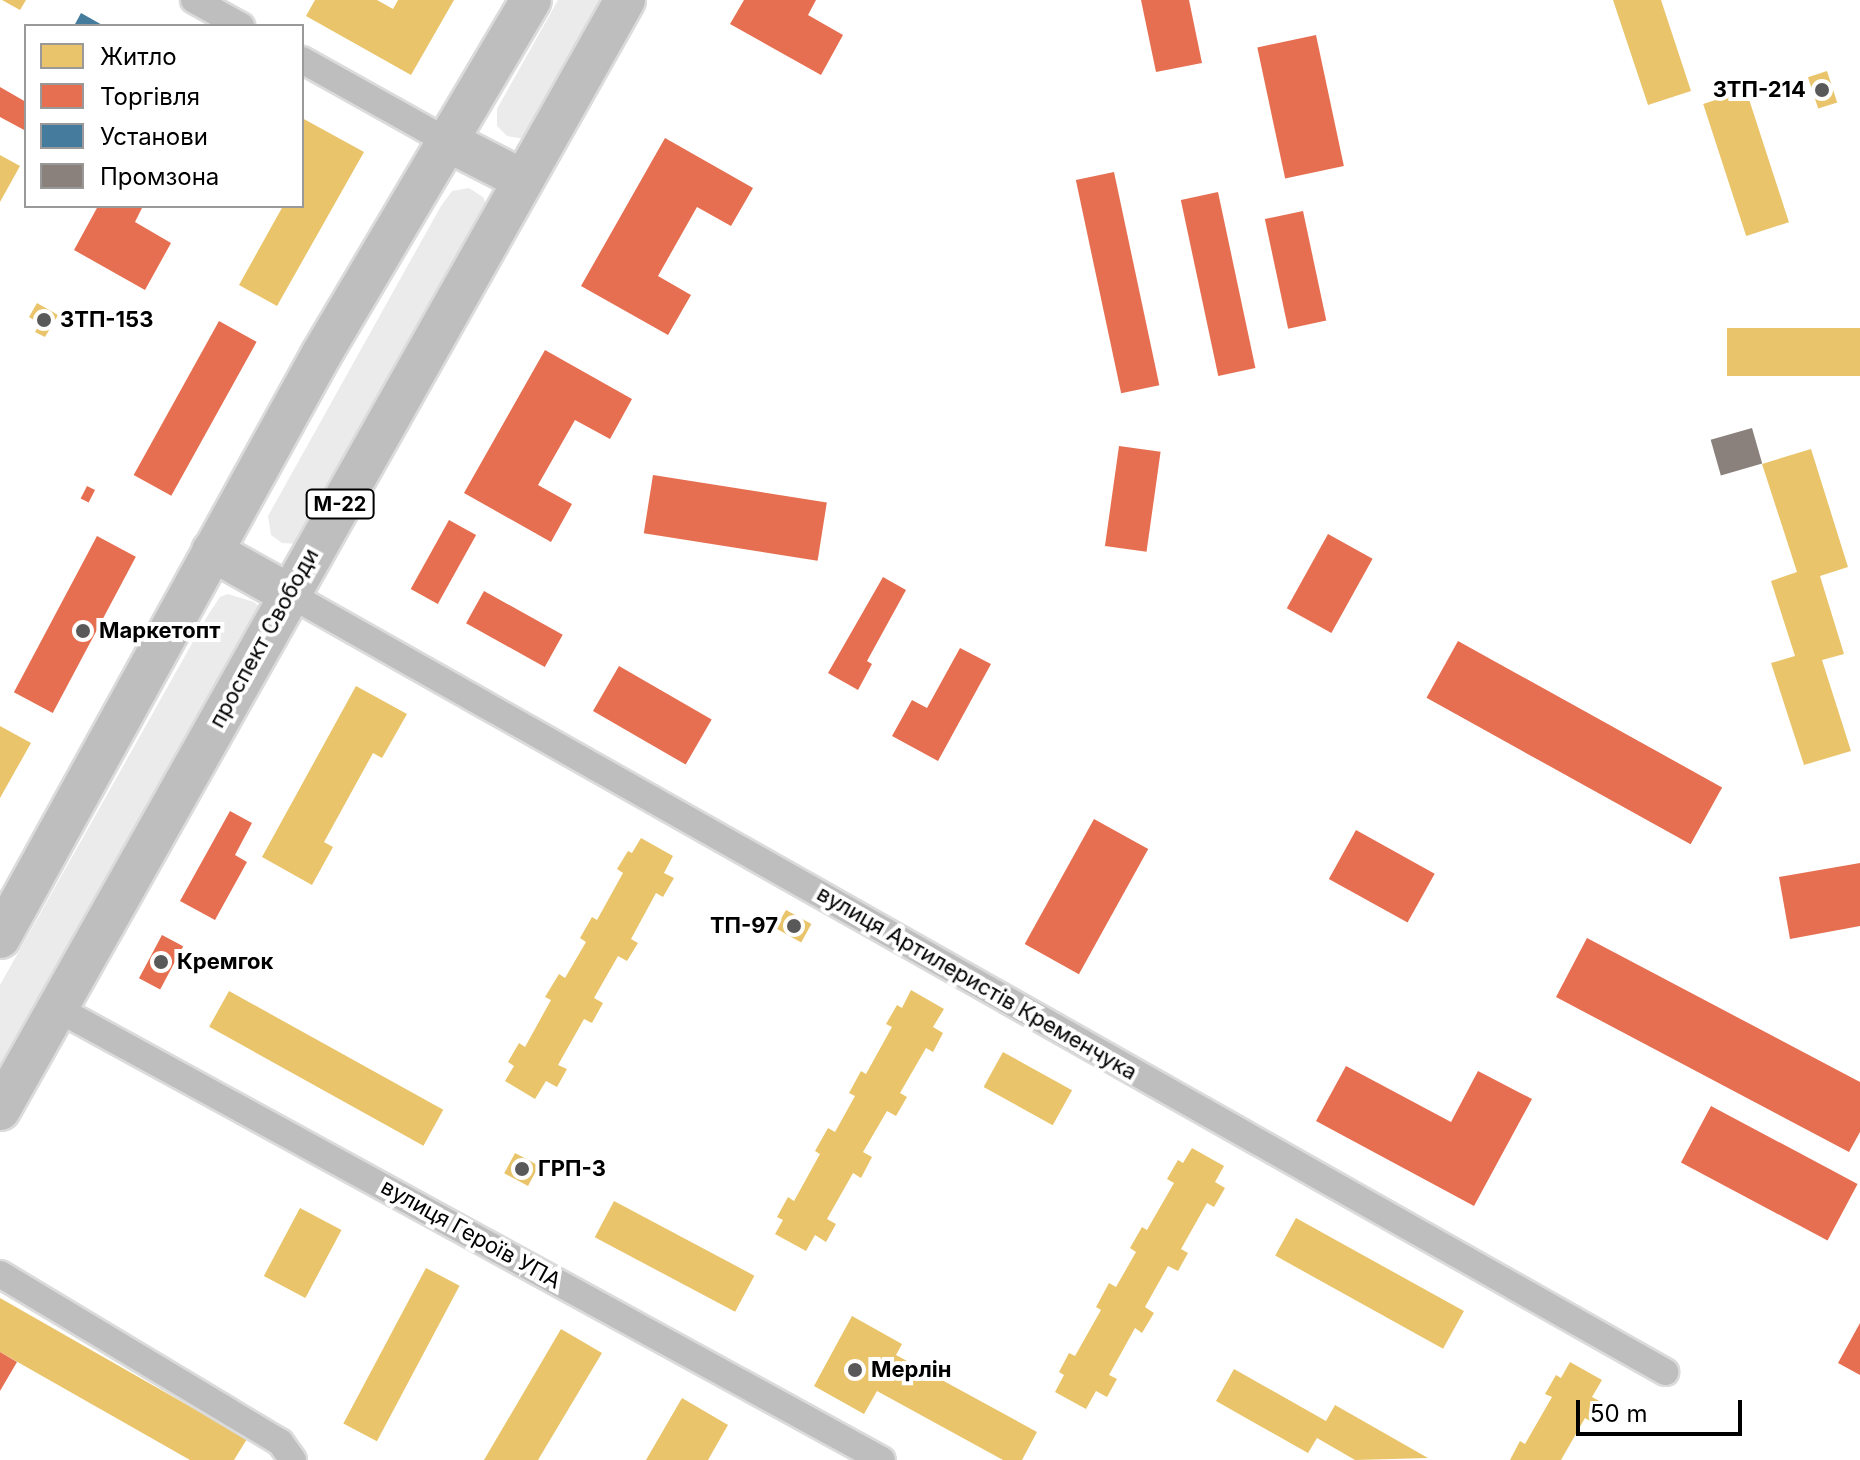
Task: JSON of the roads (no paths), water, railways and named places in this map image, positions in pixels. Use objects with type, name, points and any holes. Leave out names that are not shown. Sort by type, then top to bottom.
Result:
[{"type":"highway","points":[[0,938],[321,355],[531,0]]},
{"type":"highway","name":"проспект Свободи","points":[[0,1110],[625,0]]},
{"type":"highway","points":[[449,142],[523,180]]},
{"type":"highway","points":[[212,551],[289,594]]},
{"type":"street","points":[[194,0],[237,24]]},
{"type":"street","points":[[304,61],[449,142]]},
{"type":"street","name":"вулиця Артилеристів Кременчука","points":[[289,594],[1665,1372]]},
{"type":"street","name":"вулиця Героїв УПА","points":[[58,1009],[882,1460]]},
{"type":"street","points":[[0,1274],[280,1442],[293,1460]]},
{"type":"place","name":"ЗТП-214","points":[[1822,90]]},
{"type":"place","name":"ЗТП-153","points":[[44,320]]},
{"type":"place","name":"Маркетопт","points":[[83,631]]},
{"type":"place","name":"ТП-97","points":[[794,926]]},
{"type":"place","name":"Кремгок","points":[[161,962]]},
{"type":"place","name":"ГРП-3","points":[[522,1169]]},
{"type":"place","name":"Мерлін","points":[[855,1370]]}]
